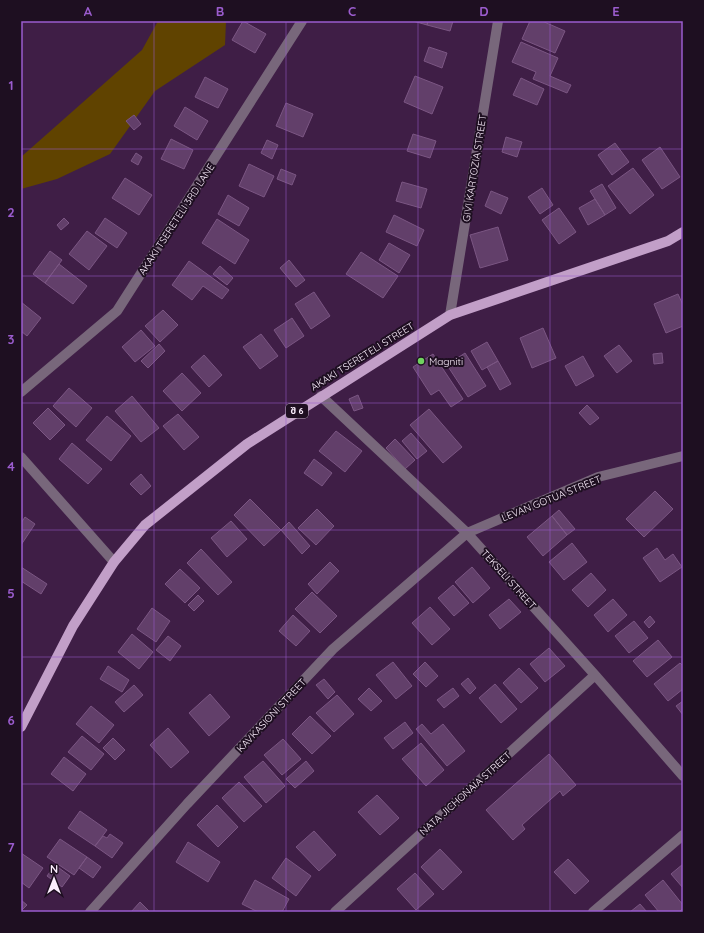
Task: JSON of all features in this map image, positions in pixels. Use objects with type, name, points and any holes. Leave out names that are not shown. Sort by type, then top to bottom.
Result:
[{"type":"main road","name":"AKAKI TSERETELI STREET","points":[[21,727],[73,626],[114,562],[145,525],[247,444],[450,315],[668,241],[683,232]]},
{"type":"street","name":"AKAKI TSERETELI 3RD LANE","points":[[21,392],[117,310],[302,21]]},
{"type":"street","name":"GIVI KARTOZIA STREET","points":[[450,315],[498,21]]},
{"type":"street","name":"TEKSELI STREET","points":[[321,396],[467,533],[595,675],[683,776]]},
{"type":"street","name":"LEVAN GOTUA STREET","points":[[467,533],[598,477],[683,456]]},
{"type":"street","points":[[21,457],[114,562]]},
{"type":"street","name":"KAVKASIONI STREET","points":[[90,912],[187,804],[333,649],[467,533]]},
{"type":"street","name":"NATA JICHONAIA STREET","points":[[335,912],[595,675]]},
{"type":"street","points":[[593,912],[683,835]]},
{"type":"shaded area","points":[[158,21],[226,21],[225,45],[155,91],[110,154],[57,179],[21,189],[21,157],[142,50]]},
{"type":"building","points":[[243,21],[266,34],[255,53],[232,40]]},
{"type":"building","points":[[413,21],[428,21],[427,25]]},
{"type":"building","points":[[428,21],[453,21],[450,31],[427,25]]},
{"type":"building","points":[[530,21],[542,21],[565,31],[555,53],[522,39]]},
{"type":"building","points":[[521,42],[558,58],[550,76],[571,85],[567,93],[533,79],[536,72],[512,62]]},
{"type":"building","points":[[429,47],[447,53],[442,68],[424,61]]},
{"type":"building","points":[[415,76],[443,87],[432,114],[404,102]]},
{"type":"building","points":[[205,77],[228,89],[218,108],[195,97]]},
{"type":"building","points":[[521,78],[544,89],[537,105],[513,95]]},
{"type":"building","points":[[286,103],[313,114],[303,137],[276,126]]},
{"type":"building","points":[[185,107],[208,121],[197,140],[174,126]]},
{"type":"building","points":[[134,115],[141,124],[134,130],[126,121]]},
{"type":"building","points":[[413,134],[436,141],[430,158],[407,151]]},
{"type":"building","points":[[506,137],[522,142],[517,157],[502,152]]},
{"type":"building","points":[[171,139],[193,150],[184,169],[161,159]]},
{"type":"building","points":[[267,140],[278,145],[272,159],[261,153]]},
{"type":"building","points":[[615,143],[629,162],[612,175],[598,155]]},
{"type":"building","points":[[660,147],[680,177],[662,189],[642,160]]},
{"type":"building","points":[[136,153],[142,157],[138,165],[131,161]]},
{"type":"building","points":[[249,164],[274,176],[264,197],[239,186]]},
{"type":"building","points":[[633,168],[654,195],[630,214],[608,186]]},
{"type":"building","points":[[281,169],[296,175],[292,185],[277,179]]},
{"type":"building","points":[[125,178],[152,195],[139,215],[112,198]]},
{"type":"building","points":[[402,182],[427,189],[421,208],[396,201]]},
{"type":"building","points":[[602,184],[616,208],[605,215],[590,191]]},
{"type":"building","points":[[542,188],[553,205],[540,214],[528,197]]},
{"type":"building","points":[[491,191],[508,198],[501,214],[485,206]]},
{"type":"building","points":[[228,195],[249,208],[239,226],[218,214]]},
{"type":"building","points":[[595,199],[605,215],[588,225],[579,208]]},
{"type":"building","points":[[559,208],[576,232],[559,244],[542,220]]},
{"type":"building","points":[[394,215],[424,230],[417,246],[386,232]]},
{"type":"building","points":[[64,218],[69,223],[61,230],[57,225]]},
{"type":"building","points":[[105,218],[127,233],[117,248],[95,233]]},
{"type":"building","points":[[217,219],[249,240],[235,264],[202,243]]},
{"type":"building","points":[[498,227],[508,260],[480,268],[470,235]]},
{"type":"building","points":[[87,231],[107,246],[89,270],[69,254]]},
{"type":"building","points":[[389,243],[410,255],[399,273],[379,260]]},
{"type":"building","points":[[50,251],[62,260],[45,283],[33,274]]},
{"type":"building","points":[[361,252],[398,276],[383,298],[346,274]]},
{"type":"building","points":[[289,260],[305,280],[296,287],[280,268]]},
{"type":"building","points":[[189,261],[229,290],[222,299],[203,286],[192,300],[172,285]]},
{"type":"building","points":[[59,264],[87,286],[73,304],[45,283]]},
{"type":"building","points":[[220,266],[233,278],[227,285],[213,274]]},
{"type":"building","points":[[314,292],[330,316],[311,329],[295,304]]},
{"type":"building","points":[[678,294],[683,305],[683,326],[666,333],[654,304]]},
{"type":"building","points":[[21,302],[41,318],[27,336],[21,331]]},
{"type":"building","points":[[163,310],[178,325],[160,342],[145,326]]},
{"type":"building","points":[[292,318],[304,336],[286,348],[274,330]]},
{"type":"building","points":[[543,328],[556,358],[532,368],[520,338]]},
{"type":"building","points":[[141,330],[155,346],[135,362],[122,347]]},
{"type":"building","points":[[261,334],[278,356],[260,369],[243,347]]},
{"type":"building","points":[[487,342],[498,361],[482,370],[471,351]]},
{"type":"building","points":[[159,344],[165,351],[148,368],[141,361]]},
{"type":"building","points":[[619,345],[632,361],[617,373],[604,356]]},
{"type":"building","points":[[465,353],[486,386],[468,397],[447,365]]},
{"type":"building","points":[[662,353],[663,363],[654,364],[653,354]]},
{"type":"building","points":[[433,354],[463,399],[451,407],[439,390],[431,395],[413,367]]},
{"type":"building","points":[[204,355],[222,375],[209,387],[191,367]]},
{"type":"building","points":[[583,356],[594,376],[576,386],[565,366]]},
{"type":"building","points":[[498,361],[511,384],[500,390],[487,367]]},
{"type":"building","points":[[182,373],[201,393],[182,411],[163,391]]},
{"type":"building","points":[[69,388],[92,408],[76,427],[53,406]]},
{"type":"building","points":[[358,395],[363,408],[354,411],[349,399]]},
{"type":"building","points":[[132,396],[159,428],[141,442],[115,411]]},
{"type":"building","points":[[587,405],[599,418],[590,425],[579,413]]},
{"type":"building","points":[[48,408],[65,425],[50,440],[33,423]]},
{"type":"building","points":[[429,409],[462,447],[443,463],[410,425]]},
{"type":"building","points":[[178,414],[199,437],[184,450],[163,426]]},
{"type":"building","points":[[107,416],[131,436],[111,461],[86,440]]},
{"type":"building","points":[[336,431],[362,451],[345,472],[319,451]]},
{"type":"building","points":[[411,433],[427,451],[417,459],[402,441]]},
{"type":"building","points":[[395,439],[415,460],[405,469],[386,448]]},
{"type":"building","points":[[72,443],[102,469],[88,484],[59,459]]},
{"type":"building","points":[[314,459],[332,473],[322,486],[304,473]]},
{"type":"building","points":[[141,474],[151,486],[141,495],[130,484]]},
{"type":"building","points":[[655,491],[673,509],[644,537],[626,519]]},
{"type":"building","points":[[250,499],[281,530],[264,546],[234,515]]},
{"type":"building","points":[[317,509],[334,526],[316,545],[298,528]]},
{"type":"building","points":[[559,510],[575,529],[567,535],[552,516]]},
{"type":"building","points":[[552,516],[567,535],[543,556],[527,537]]},
{"type":"building","points":[[25,517],[35,524],[21,545],[21,523]]},
{"type":"building","points":[[231,521],[247,539],[227,557],[211,538]]},
{"type":"building","points":[[289,522],[310,546],[302,554],[281,530]]},
{"type":"building","points":[[572,543],[587,562],[564,580],[549,562]]},
{"type":"building","points":[[657,548],[665,560],[673,554],[682,567],[660,582],[643,558]]},
{"type":"building","points":[[201,549],[232,582],[218,595],[187,563]]},
{"type":"building","points":[[330,562],[339,571],[317,594],[308,584]]},
{"type":"building","points":[[21,567],[47,584],[41,594],[21,581]]},
{"type":"building","points":[[472,567],[490,588],[473,603],[455,582]]},
{"type":"building","points":[[180,569],[200,588],[185,603],[165,584]]},
{"type":"building","points":[[591,573],[606,590],[588,607],[572,590]]},
{"type":"building","points":[[453,585],[469,603],[454,616],[438,598]]},
{"type":"building","points":[[312,592],[337,616],[320,633],[295,609]]},
{"type":"building","points":[[198,595],[204,601],[194,611],[188,605]]},
{"type":"building","points":[[509,599],[521,612],[500,629],[489,615]]},
{"type":"building","points":[[613,599],[627,615],[608,632],[594,615]]},
{"type":"building","points":[[430,607],[450,629],[432,645],[412,623]]},
{"type":"building","points":[[152,608],[170,621],[156,642],[137,629]]},
{"type":"building","points":[[293,615],[310,631],[296,646],[279,631]]},
{"type":"building","points":[[650,616],[655,622],[649,628],[644,622]]},
{"type":"building","points":[[634,621],[648,638],[629,653],[615,636]]},
{"type":"building","points":[[132,634],[153,652],[139,669],[118,652]]},
{"type":"building","points":[[168,636],[181,646],[170,661],[156,650]]},
{"type":"building","points":[[658,640],[672,657],[647,677],[633,661]]},
{"type":"building","points":[[549,648],[565,666],[545,682],[530,664]]},
{"type":"building","points":[[393,662],[412,686],[396,699],[376,675]]},
{"type":"building","points":[[425,662],[438,676],[426,687],[413,674]]},
{"type":"building","points":[[680,663],[683,666],[683,689],[668,701],[654,684]]},
{"type":"building","points":[[108,666],[129,680],[122,692],[100,679]]},
{"type":"building","points":[[519,668],[538,688],[521,703],[503,683]]},
{"type":"building","points":[[468,678],[476,688],[470,694],[461,684]]},
{"type":"building","points":[[324,679],[335,692],[328,699],[316,685]]},
{"type":"building","points":[[495,684],[517,709],[501,723],[479,698]]},
{"type":"building","points":[[134,685],[143,695],[124,712],[115,702]]},
{"type":"building","points":[[369,688],[382,701],[371,711],[358,699]]},
{"type":"building","points":[[453,688],[459,696],[444,708],[437,700]]},
{"type":"building","points":[[210,694],[230,717],[209,736],[189,713]]},
{"type":"building","points":[[337,695],[354,714],[334,732],[316,713]]},
{"type":"building","points":[[683,701],[683,715],[676,706]]},
{"type":"building","points":[[91,706],[114,725],[99,743],[76,724]]},
{"type":"building","points":[[310,716],[331,736],[312,754],[292,734]]},
{"type":"building","points":[[405,722],[413,733],[393,749],[384,738]]},
{"type":"building","points":[[422,724],[431,734],[443,724],[465,751],[447,766],[416,729]]},
{"type":"building","points":[[168,728],[189,752],[171,768],[150,745]]},
{"type":"building","points":[[82,736],[104,754],[91,770],[68,752]]},
{"type":"building","points":[[113,738],[125,750],[115,760],[103,748]]},
{"type":"building","points":[[283,739],[301,759],[282,775],[264,755]]},
{"type":"building","points":[[421,743],[444,770],[426,786],[402,759]]},
{"type":"building","points":[[549,754],[576,785],[563,796],[560,791],[522,825],[525,829],[513,840],[486,810]]},
{"type":"building","points":[[64,757],[86,774],[73,791],[51,774]]},
{"type":"building","points":[[263,761],[285,786],[266,803],[244,777]]},
{"type":"building","points":[[306,761],[314,771],[295,788],[286,779]]},
{"type":"building","points":[[239,782],[262,806],[244,822],[222,798]]},
{"type":"building","points":[[377,795],[399,818],[380,835],[358,812]]},
{"type":"building","points":[[217,805],[238,827],[218,847],[197,825]]},
{"type":"building","points":[[80,811],[107,830],[95,846],[68,828]]},
{"type":"building","points":[[314,831],[336,855],[319,871],[296,847]]},
{"type":"building","points":[[110,834],[123,843],[112,858],[95,846],[103,836],[107,838]]},
{"type":"building","points":[[60,839],[87,857],[74,875],[47,857]]},
{"type":"building","points":[[188,842],[220,862],[208,882],[176,862]]},
{"type":"building","points":[[440,849],[462,872],[443,890],[421,867]]},
{"type":"building","points":[[21,853],[43,868],[29,888],[21,882]]},
{"type":"building","points":[[87,857],[101,867],[93,878],[79,868]]},
{"type":"building","points":[[286,858],[311,876],[296,896],[272,878]]},
{"type":"building","points":[[568,859],[589,881],[575,894],[554,872]]},
{"type":"building","points":[[683,864],[683,888],[671,874]]},
{"type":"building","points":[[55,865],[70,876],[62,887],[47,876]]},
{"type":"building","points":[[415,873],[434,894],[416,910],[397,889]]},
{"type":"building","points":[[255,880],[289,899],[282,912],[258,912],[242,904]]},
{"type":"building","points":[[663,880],[683,905],[683,908],[679,912],[659,912],[645,895]]},
{"type":"building","points":[[21,900],[27,905],[21,911]]},
{"type":"building","points":[[140,902],[150,912],[131,912]]},
{"type":"building","points":[[640,904],[647,912],[630,912]]},
{"type":"place","name":"Magniti","points":[[421,361]]}]
